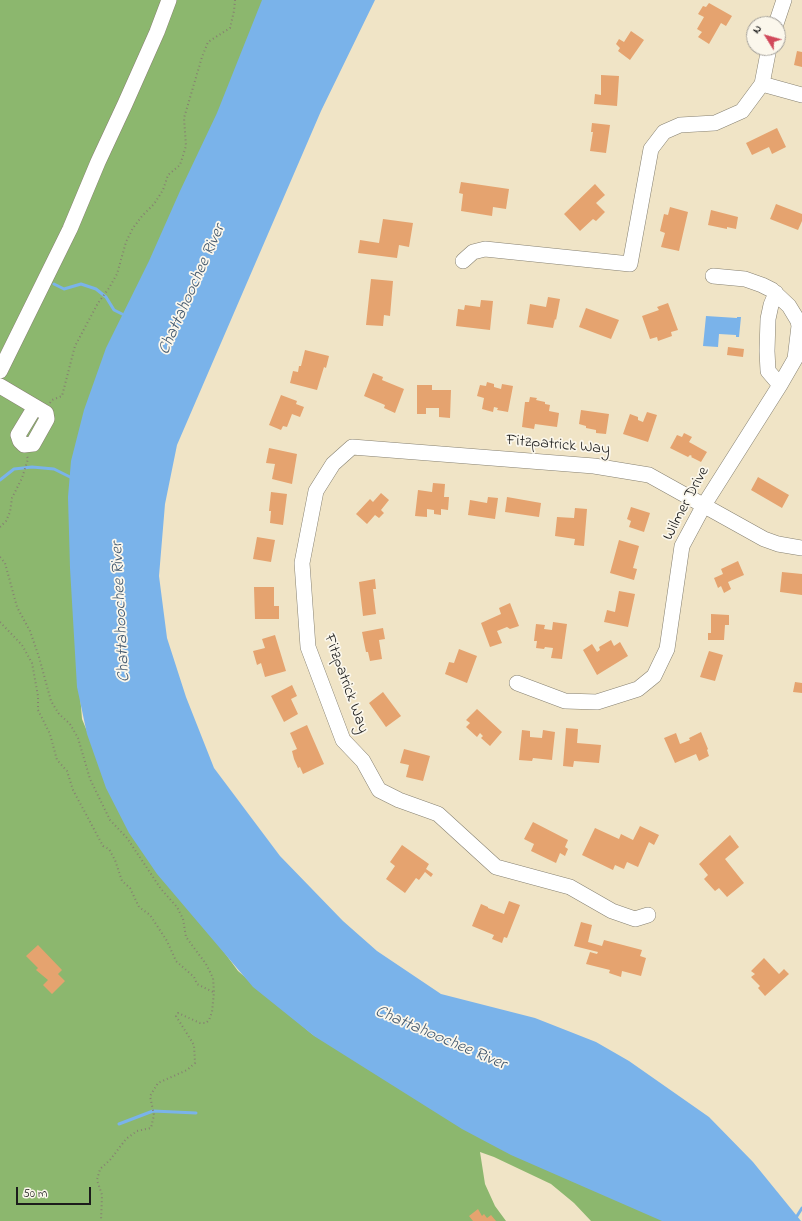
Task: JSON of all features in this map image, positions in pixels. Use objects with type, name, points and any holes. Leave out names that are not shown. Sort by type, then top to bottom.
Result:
[{"type":"street","points":[[0,371],[70,229],[98,162],[157,32],[169,0]]},
{"type":"street","points":[[779,16],[784,0]]},
{"type":"street","points":[[463,261],[473,252],[485,249],[630,264],[651,149],[664,132],[680,125],[714,123],[742,111],[762,84],[767,56]]},
{"type":"street","points":[[762,84],[802,95]]},
{"type":"street","name":"Wilmer Drive","points":[[516,683],[565,701],[597,702],[638,689],[654,676],[667,649],[682,546],[704,505],[795,359],[799,326],[790,306],[776,293],[762,285],[745,279],[712,276]]},
{"type":"street","points":[[776,293],[770,305],[767,351],[768,371],[780,385]]},
{"type":"street","points":[[0,386],[44,412]]},
{"type":"street","name":"Fitzpatrick Way","points":[[648,915],[635,919],[612,911],[570,887],[496,867],[438,814],[399,800],[379,790],[363,761],[343,740],[308,647],[302,563],[316,491],[333,464],[352,447],[594,466],[648,475],[764,539],[778,544],[802,548]]},
{"type":"path","points":[[44,412],[52,400],[62,396],[75,346],[98,303],[117,274],[126,242],[133,228],[154,204],[163,190],[168,176],[180,165],[186,146],[184,118],[200,62],[208,42],[230,28],[235,0]]},
{"type":"path","points":[[0,527],[6,522],[10,512],[12,498],[22,478],[28,459]]},
{"type":"path","points":[[0,557],[5,563],[17,607],[30,631],[40,657],[51,701],[59,714],[70,724],[78,738],[90,779],[110,820],[127,838],[161,889],[177,907],[183,919],[186,937],[206,964],[213,978],[214,992],[212,1012],[209,1020],[206,1023],[200,1023],[178,1013],[176,1016],[194,1045],[195,1063],[187,1070],[158,1083],[150,1096],[154,1115],[151,1128],[137,1131],[126,1139],[110,1160],[100,1169],[97,1180],[102,1195],[101,1221]]},
{"type":"path","points":[[0,622],[22,645],[32,663],[38,696],[38,710],[50,734],[57,760],[67,771],[72,790],[103,846],[109,849],[115,860],[122,881],[130,888],[139,907],[150,915],[167,941],[176,961],[194,977],[197,984],[214,992]]},
{"type":"green space","points":[[0,0],[271,0],[74,621],[82,719],[118,807],[238,971],[312,1034],[352,1058],[664,1221],[591,1221],[574,1203],[551,1184],[480,1152],[485,1184],[495,1206],[506,1221],[0,1221]]},
{"type":"water","name":"Chattahoochee River","points":[[262,0],[375,0],[321,111],[177,445],[165,504],[159,576],[167,638],[186,697],[214,768],[280,856],[343,921],[377,951],[441,994],[535,1018],[596,1042],[629,1061],[709,1117],[753,1162],[801,1221],[662,1221],[511,1155],[462,1129],[314,1036],[253,987],[157,874],[129,833],[106,788],[87,734],[77,687],[70,568],[68,497],[71,461],[84,410],[106,348],[149,261],[217,113]]},
{"type":"water","points":[[706,316],[741,317],[739,337],[736,337],[736,335],[719,334],[718,347],[703,346]]},
{"type":"building","points":[[709,3],[732,16],[726,26],[721,23],[709,44],[698,37],[702,32],[697,29],[704,17],[698,14],[703,6],[706,7]]},
{"type":"building","points":[[631,31],[644,40],[630,60],[618,51],[620,48],[616,44],[619,39],[624,42]]},
{"type":"building","points":[[797,51],[802,52],[802,67],[794,65]]},
{"type":"building","points":[[601,75],[619,76],[617,106],[594,104],[595,94],[601,95]]},
{"type":"building","points":[[592,123],[610,125],[606,153],[590,151],[593,132],[591,132]]},
{"type":"building","points":[[777,128],[786,147],[772,154],[769,147],[752,155],[746,143]]},
{"type":"building","points":[[461,182],[509,189],[506,209],[493,207],[492,216],[461,211],[463,194],[459,193]]},
{"type":"building","points":[[595,184],[605,195],[596,203],[605,212],[596,221],[593,219],[580,231],[564,214]]},
{"type":"building","points":[[776,204],[802,214],[802,221],[798,230],[770,219]]},
{"type":"building","points":[[670,207],[688,212],[679,251],[661,247],[665,233],[660,231],[664,214],[668,215]]},
{"type":"building","points":[[711,210],[738,217],[736,229],[727,227],[727,229],[708,225]]},
{"type":"building","points":[[383,219],[413,223],[409,247],[399,245],[397,258],[358,253],[360,240],[379,243]]},
{"type":"building","points":[[371,279],[393,281],[390,316],[384,315],[383,326],[366,325]]},
{"type":"building","points":[[548,297],[560,299],[553,328],[527,324],[530,304],[546,307]]},
{"type":"building","points":[[481,300],[493,301],[490,330],[456,326],[458,309],[464,310],[465,305],[480,307]]},
{"type":"building","points":[[668,303],[678,330],[671,332],[672,336],[658,341],[657,337],[650,339],[642,316],[659,310],[657,307]]},
{"type":"building","points":[[586,308],[619,320],[611,339],[579,327]]},
{"type":"building","points":[[728,347],[744,349],[743,357],[727,355]]},
{"type":"building","points":[[305,350],[329,356],[317,390],[290,383],[293,371],[298,372],[299,366],[301,366]]},
{"type":"building","points":[[373,373],[383,377],[382,380],[404,389],[395,413],[384,408],[385,405],[364,396]]},
{"type":"building","points":[[487,382],[494,384],[494,387],[501,389],[502,384],[513,386],[508,412],[497,410],[498,408],[494,407],[493,412],[482,409],[484,398],[477,396],[480,385],[486,386]]},
{"type":"building","points":[[417,385],[432,385],[432,390],[451,390],[450,418],[439,417],[439,408],[426,408],[426,414],[417,414]]},
{"type":"building","points":[[281,395],[297,401],[296,404],[304,407],[300,417],[292,414],[287,427],[283,426],[281,430],[269,425]]},
{"type":"building","points":[[530,397],[537,398],[536,400],[550,405],[549,411],[559,413],[557,427],[535,424],[534,429],[522,427],[525,402],[529,402]]},
{"type":"building","points":[[581,410],[609,414],[606,434],[596,433],[596,430],[586,428],[586,426],[579,424]]},
{"type":"building","points":[[647,412],[657,415],[648,442],[623,434],[630,414],[638,417],[638,420],[643,422]]},
{"type":"building","points":[[684,433],[692,437],[689,442],[707,452],[701,462],[690,455],[688,457],[670,448],[677,435],[682,437]]},
{"type":"building","points":[[269,448],[297,454],[292,484],[272,479],[275,464],[266,463]]},
{"type":"building","points":[[758,477],[789,495],[782,508],[751,490]]},
{"type":"building","points":[[433,483],[445,484],[444,497],[449,497],[448,510],[441,509],[441,515],[434,514],[434,510],[427,509],[427,517],[415,516],[418,490],[432,492]]},
{"type":"building","points":[[271,492],[287,494],[283,525],[270,523],[271,511],[269,511]]},
{"type":"building","points":[[381,493],[389,500],[381,510],[384,513],[379,518],[375,515],[367,524],[356,514],[370,499],[373,502]]},
{"type":"building","points":[[488,497],[498,498],[495,519],[468,515],[470,500],[487,503]]},
{"type":"building","points":[[507,497],[541,503],[539,517],[505,512]]},
{"type":"building","points":[[631,507],[650,513],[644,532],[629,527],[631,521],[627,519]]},
{"type":"building","points":[[575,508],[587,509],[584,546],[574,545],[575,539],[555,536],[557,517],[574,518]]},
{"type":"building","points":[[257,537],[275,540],[271,562],[253,559]]},
{"type":"building","points":[[619,540],[639,546],[633,568],[637,569],[634,580],[610,573]]},
{"type":"building","points":[[738,561],[744,575],[728,582],[731,589],[724,593],[721,586],[718,588],[714,578],[723,574],[721,569]]},
{"type":"building","points":[[782,572],[802,574],[802,595],[780,592]]},
{"type":"building","points":[[375,579],[376,589],[373,589],[376,614],[363,616],[359,582]]},
{"type":"building","points":[[254,587],[274,587],[274,606],[279,606],[279,619],[255,619]]},
{"type":"building","points":[[619,591],[635,594],[628,627],[604,622],[607,610],[615,612]]},
{"type":"building","points":[[510,603],[519,626],[510,629],[507,627],[497,631],[502,643],[490,647],[481,623],[501,614],[499,608]]},
{"type":"building","points":[[711,614],[729,615],[729,625],[725,625],[724,640],[708,640],[708,633],[711,633]]},
{"type":"building","points":[[553,622],[567,624],[562,659],[551,658],[553,648],[536,648],[537,641],[534,641],[536,624],[545,625],[544,629],[552,630]]},
{"type":"building","points":[[383,628],[385,639],[379,640],[382,659],[370,661],[368,652],[366,652],[362,632]]},
{"type":"building","points":[[275,635],[286,671],[265,677],[261,663],[257,665],[253,651],[265,648],[262,639]]},
{"type":"building","points":[[611,640],[614,646],[620,642],[628,656],[597,675],[583,650],[592,644],[597,652],[600,650],[599,647]]},
{"type":"building","points":[[459,649],[477,656],[467,683],[445,674],[449,662],[454,663]]},
{"type":"building","points":[[709,651],[723,655],[715,681],[700,677]]},
{"type":"building","points":[[795,682],[802,683],[802,693],[793,692]]},
{"type":"building","points":[[292,685],[297,696],[291,699],[298,714],[284,722],[271,696]]},
{"type":"building","points":[[383,692],[401,716],[386,727],[369,703]]},
{"type":"building","points":[[477,709],[502,732],[490,746],[481,738],[483,736],[480,733],[477,737],[466,727],[470,723],[466,720]]},
{"type":"building","points":[[307,725],[324,764],[303,774],[300,767],[298,768],[294,759],[292,751],[297,749],[290,733]]},
{"type":"building","points":[[566,728],[578,729],[577,743],[601,745],[599,763],[574,761],[573,767],[563,766]]},
{"type":"building","points":[[522,730],[530,731],[530,737],[542,738],[543,730],[555,732],[552,760],[533,758],[532,761],[519,760]]},
{"type":"building","points":[[701,732],[708,749],[709,756],[699,761],[696,754],[675,763],[664,738],[676,733],[680,744],[690,740],[689,738]]},
{"type":"building","points":[[404,749],[430,756],[423,781],[406,777],[409,765],[400,763]]},
{"type":"building","points":[[533,822],[568,840],[565,847],[568,849],[565,856],[560,853],[556,863],[531,851],[534,844],[524,839]]},
{"type":"building","points":[[640,826],[659,835],[654,845],[649,842],[638,867],[627,862],[624,869],[615,865],[613,870],[582,855],[595,828],[619,839],[621,834],[633,840]]},
{"type":"building","points":[[730,835],[739,847],[725,859],[744,883],[727,897],[719,888],[715,891],[704,879],[708,875],[699,864]]},
{"type":"building","points":[[402,845],[429,864],[426,869],[433,874],[431,877],[425,872],[419,880],[416,878],[405,893],[386,879],[395,866],[390,862]]},
{"type":"building","points":[[509,901],[520,905],[507,938],[504,937],[502,943],[492,939],[494,935],[472,926],[481,904],[504,914]]},
{"type":"building","points":[[581,922],[592,925],[588,942],[602,946],[604,940],[642,950],[640,956],[646,958],[641,976],[622,971],[621,977],[609,973],[610,970],[586,964],[590,952],[597,954],[598,952],[574,946]]},
{"type":"building","points":[[38,945],[62,970],[58,974],[65,981],[52,994],[43,985],[48,980],[36,970],[38,968],[26,956]]},
{"type":"building","points":[[764,958],[779,974],[784,969],[789,974],[765,996],[758,988],[760,986],[751,977],[755,974],[751,971]]},
{"type":"building","points":[[478,1209],[482,1216],[484,1214],[487,1218],[491,1215],[496,1221],[473,1221],[469,1216]]},
{"type":"waterway","points":[[54,284],[64,289],[81,284],[96,289],[106,297],[114,310],[122,314]]},
{"type":"waterway","points":[[0,480],[14,469],[32,467],[54,469],[70,477]]},
{"type":"waterway","points":[[119,1124],[153,1111],[196,1113]]},
{"type":"waterway","points":[[790,1221],[797,1216],[802,1208]]}]
